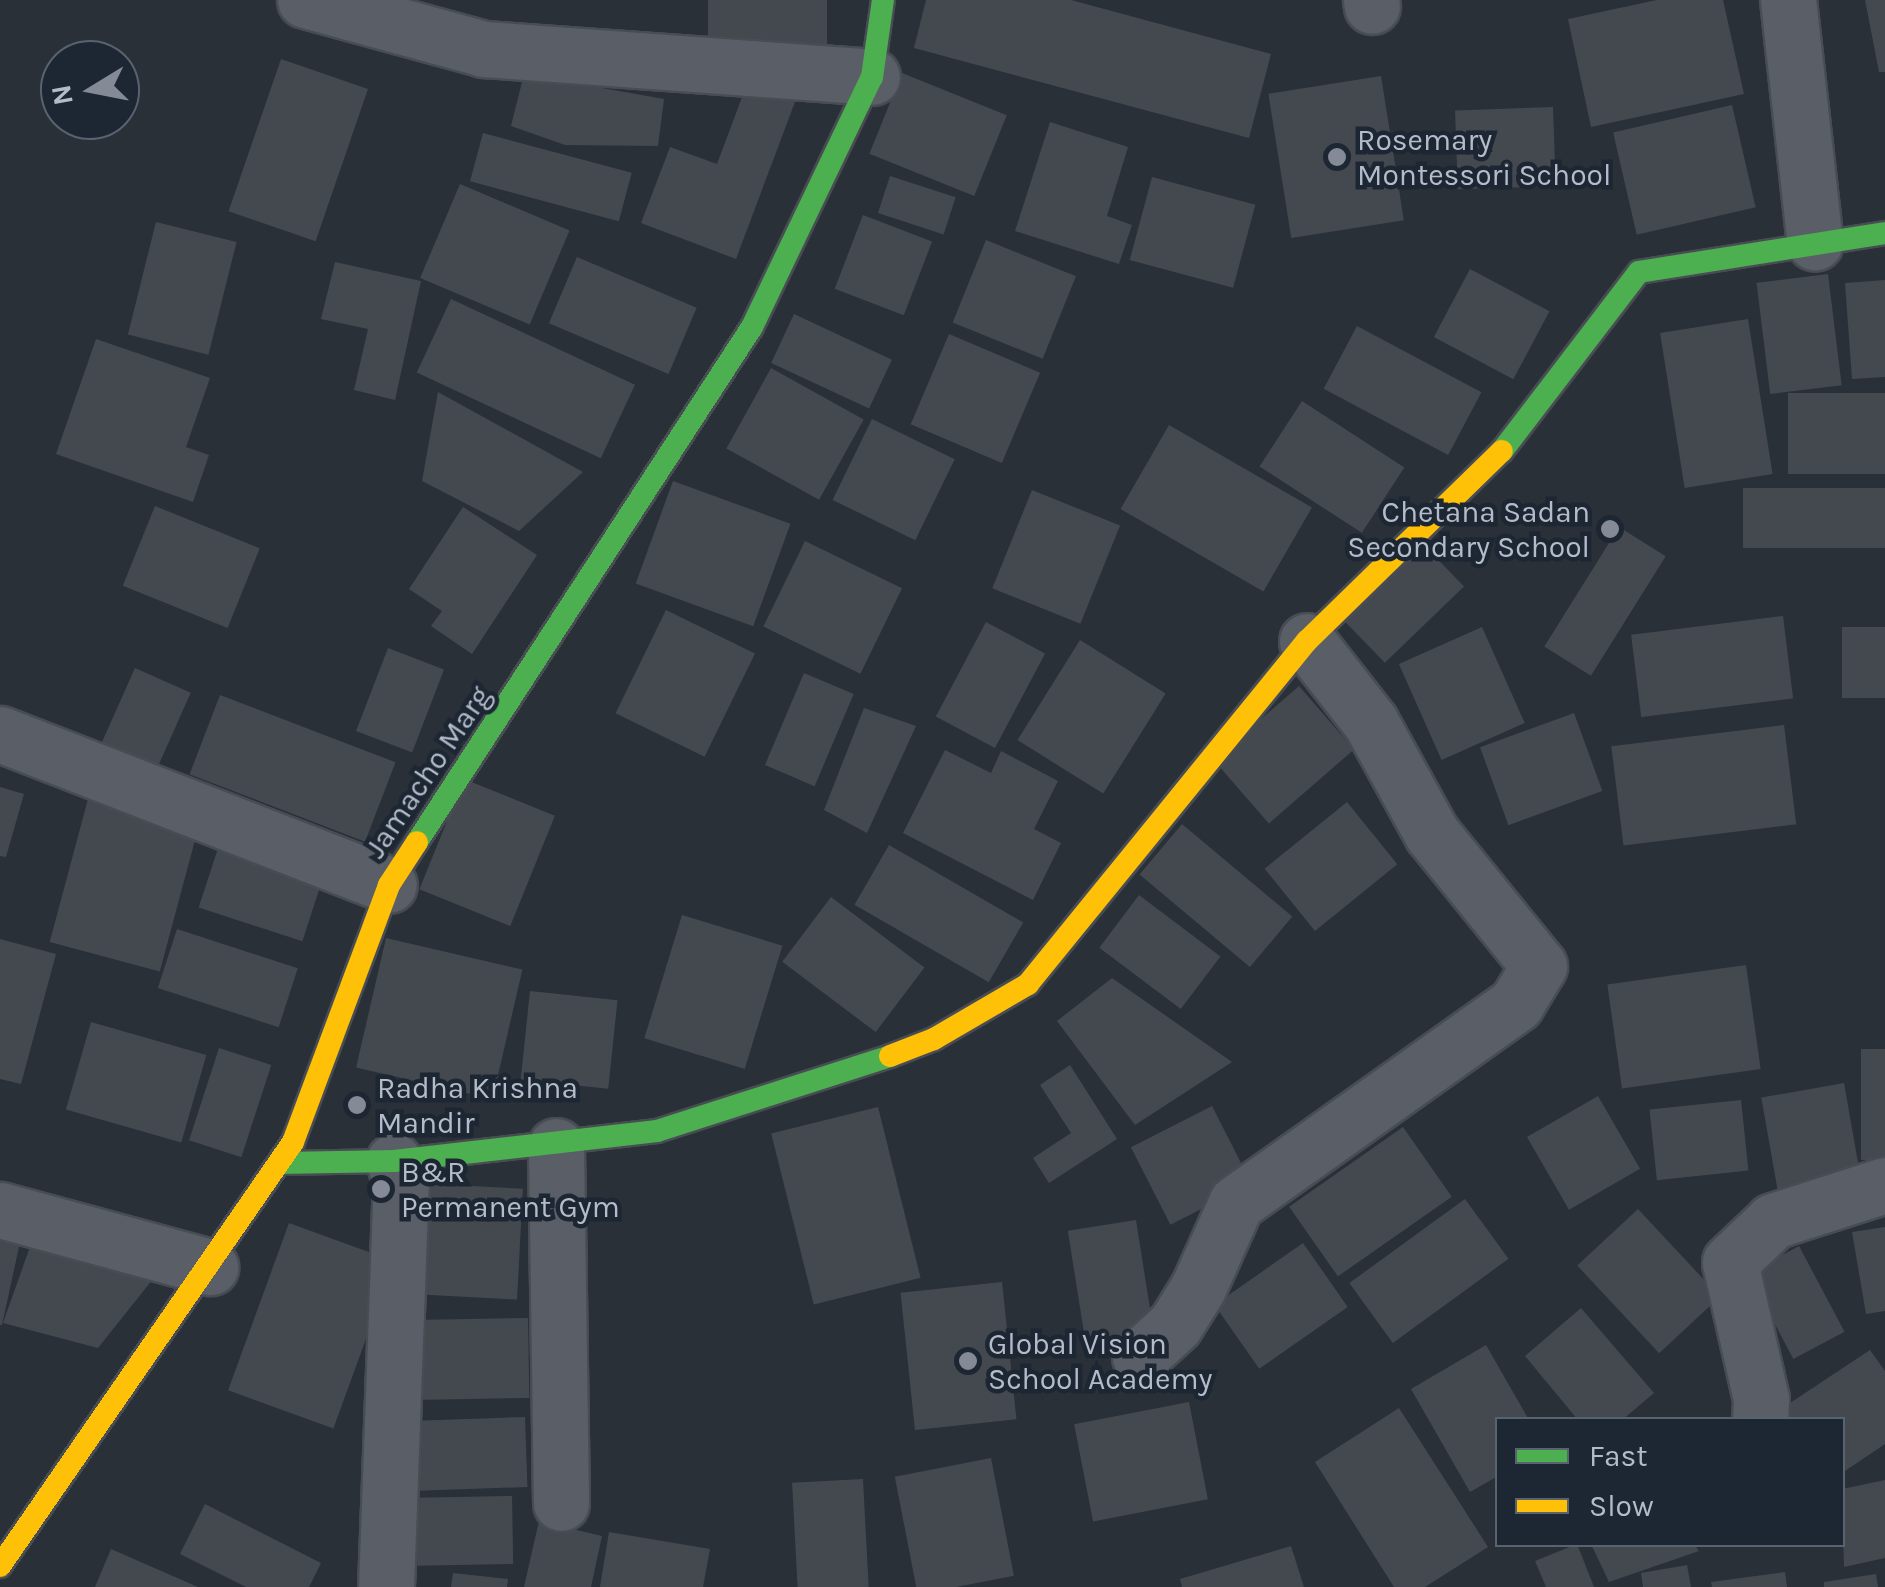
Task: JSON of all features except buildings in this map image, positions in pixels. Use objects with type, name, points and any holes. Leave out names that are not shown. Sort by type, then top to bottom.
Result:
[{"type":"street","points":[[305,0],[484,49],[872,76]]},
{"type":"street","name":"Jamacho Marg","points":[[0,1566],[293,1142],[389,885],[752,327],[872,76],[883,0]]},
{"type":"street","points":[[1788,0],[1815,242]]},
{"type":"street","points":[[279,1163],[394,1161],[556,1146],[657,1131],[843,1075],[934,1039],[1028,984],[1308,641],[1526,428],[1639,272],[1885,233]]},
{"type":"street","points":[[1140,1357],[1175,1325],[1198,1288],[1236,1204],[1516,1004],[1539,966],[1432,834],[1371,724],[1308,641]]},
{"type":"street","points":[[0,734],[389,885]]},
{"type":"street","points":[[556,1146],[562,1503]]},
{"type":"street","points":[[386,1587],[400,1184],[394,1161]]},
{"type":"street","points":[[1760,1417],[1762,1400],[1730,1262],[1773,1221],[1885,1185]]},
{"type":"street","points":[[0,1210],[210,1266]]},
{"type":"traffic: fast","points":[[417,842],[752,327],[872,77],[883,0]]},
{"type":"traffic: fast","points":[[1502,451],[1639,272],[1885,233]]},
{"type":"traffic: fast","points":[[279,1163],[394,1161],[657,1131],[890,1056]]},
{"type":"traffic: slow","points":[[890,1056],[934,1039],[1028,984],[1307,641],[1502,451]]},
{"type":"traffic: slow","points":[[0,1566],[293,1142],[389,885],[417,842]]},
{"type":"place","name":"Rosemary Montessori School","points":[[1337,157]]},
{"type":"place","name":"Chetana Sadan Secondary School","points":[[1610,529]]},
{"type":"place","name":"Radha Krishna Mandir","points":[[357,1105]]},
{"type":"place","name":"B&R Permanent Gym","points":[[381,1189]]},
{"type":"place","name":"Global Vision School Academy","points":[[968,1361]]}]
